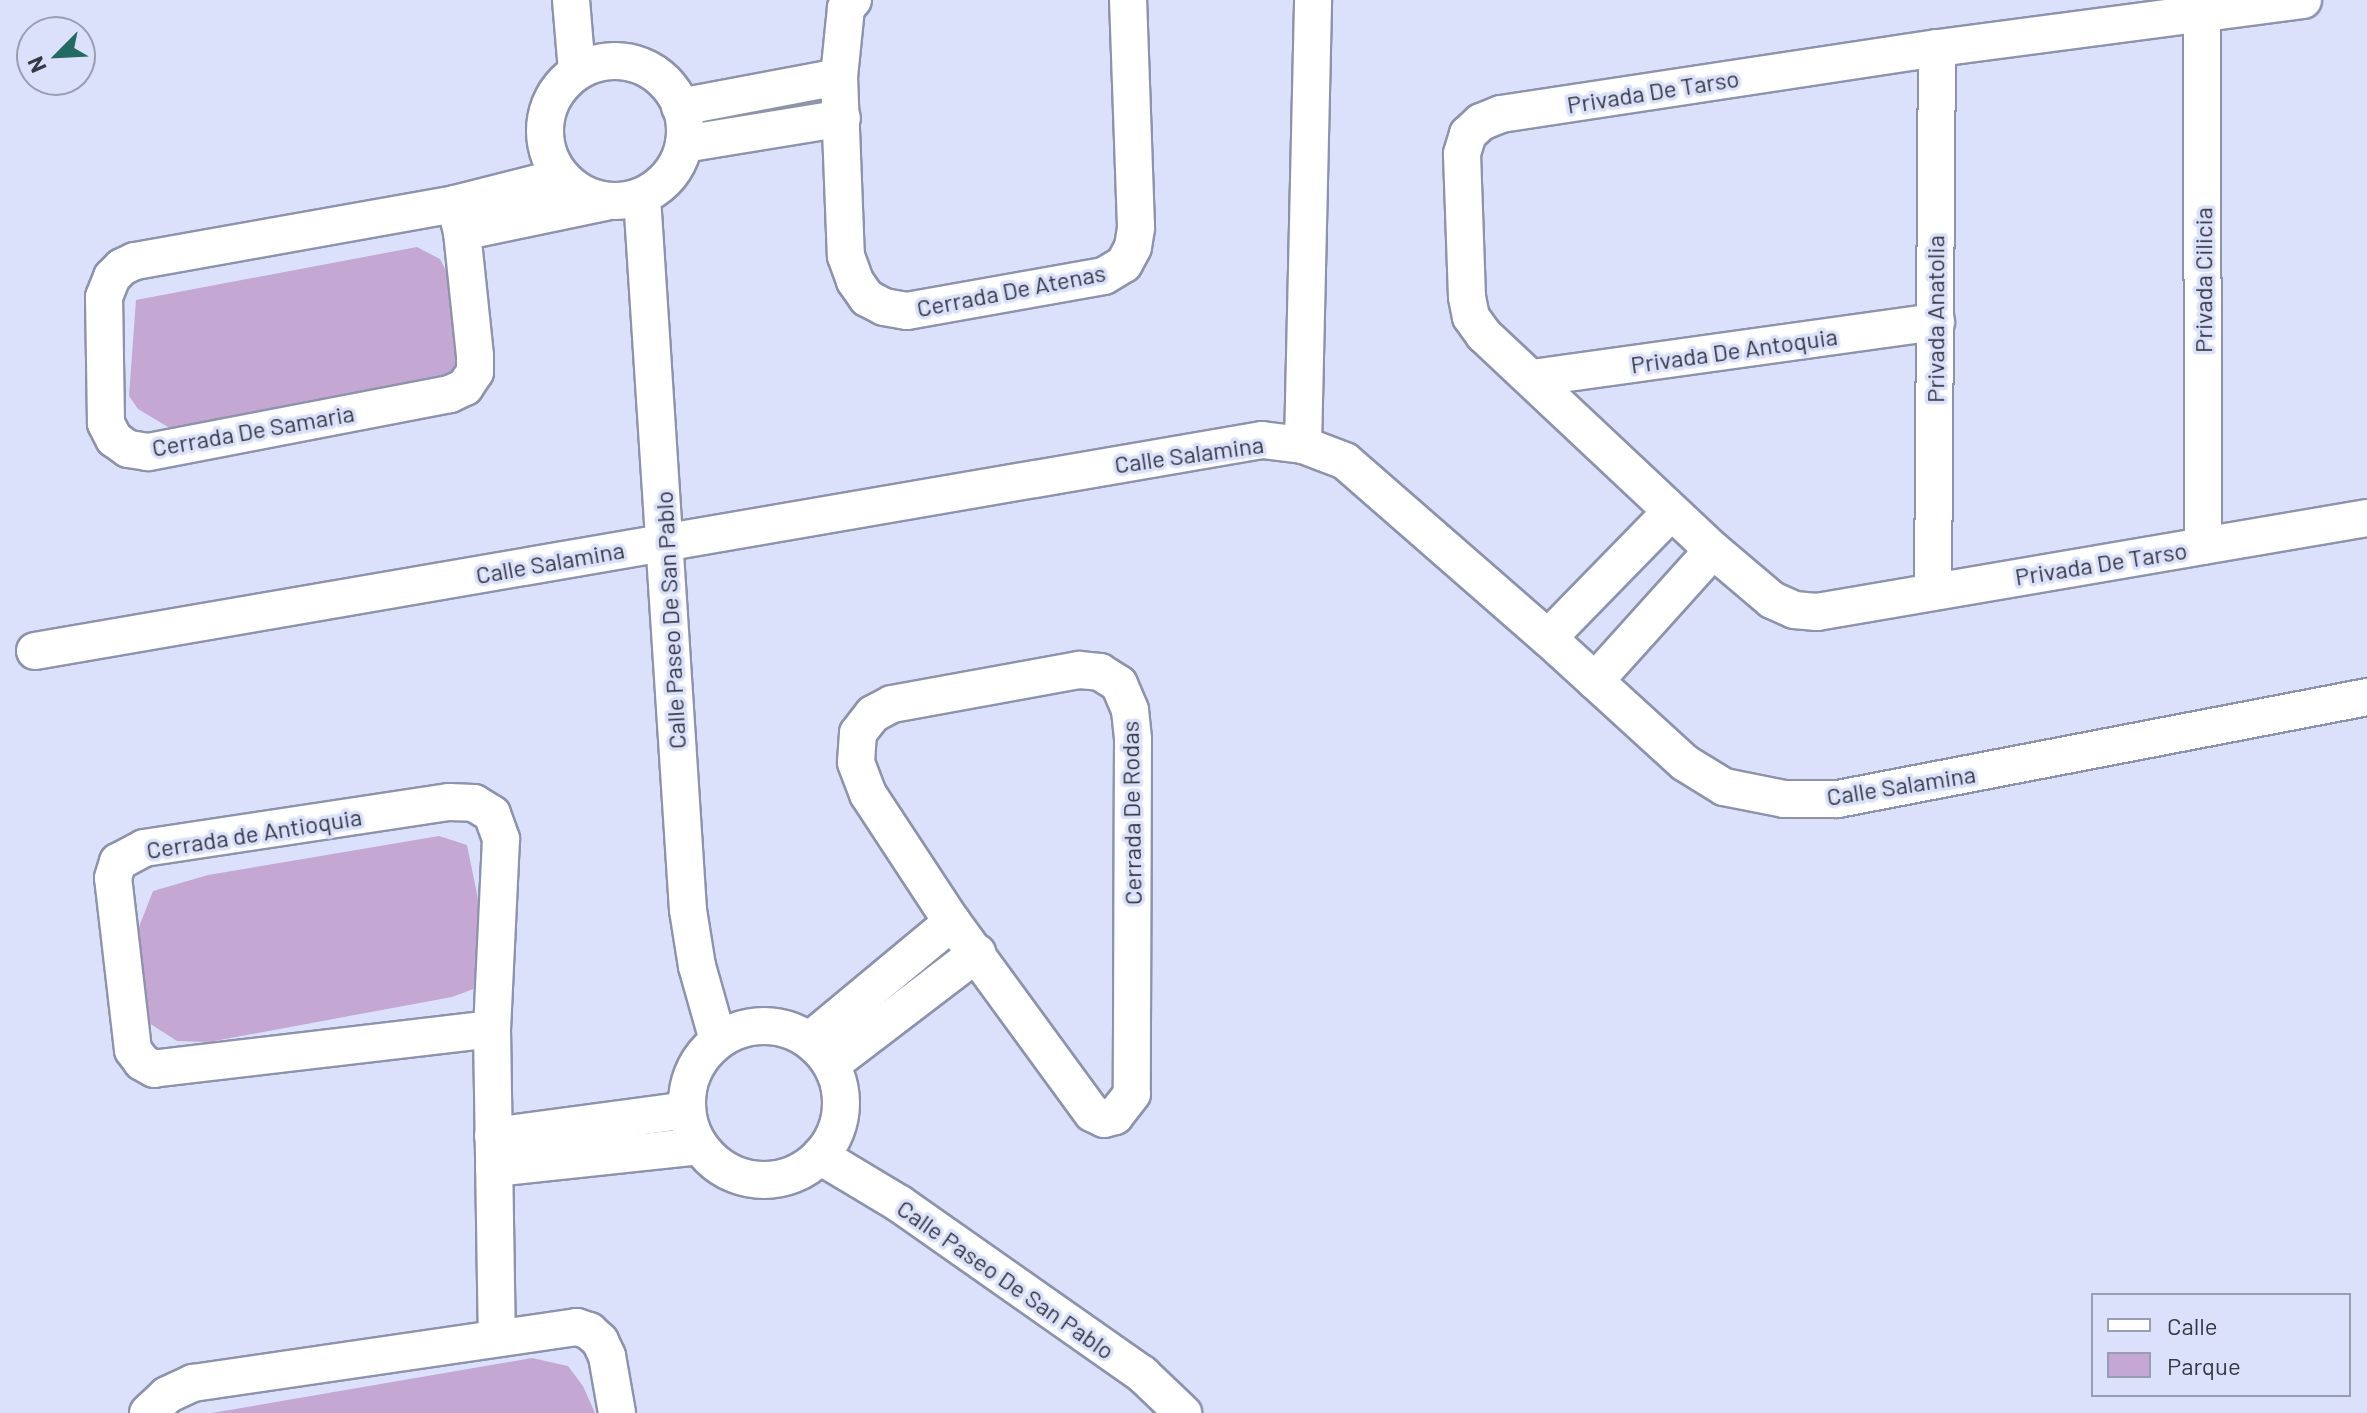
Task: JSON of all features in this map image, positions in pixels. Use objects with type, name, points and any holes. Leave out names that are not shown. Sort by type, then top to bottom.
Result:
[{"type":"street","points":[[571,0],[577,71]]},
{"type":"street","name":"Cerrada De Atenas","points":[[853,0],[846,8],[839,77],[846,256],[855,281],[867,298],[884,307],[907,311],[1104,276],[1124,264],[1133,247],[1136,227],[1128,0]]},
{"type":"street","points":[[1303,445],[1313,0]]},
{"type":"street","name":"Privada De Tarso","points":[[2303,0],[1937,48],[1501,114],[1481,122],[1468,134],[1462,154],[1467,297],[1471,317],[1484,335],[1713,550],[1772,600],[1794,610],[1817,612],[2367,518]]},
{"type":"street","name":"Privada Cilicia","points":[[2202,13],[2203,546]]},
{"type":"street","name":"Privada Anatolia","points":[[1933,590],[1937,48]]},
{"type":"street","points":[[621,61],[644,67],[663,80],[680,107],[684,144],[676,166],[661,184],[642,197],[606,202],[588,197],[562,177],[553,165],[545,140],[546,113],[558,89],[577,71],[598,63],[621,61]]},
{"type":"street","points":[[680,107],[839,77]]},
{"type":"street","points":[[684,144],[842,118]]},
{"type":"street","name":"Cerrada De Samaria","points":[[459,218],[562,177]]},
{"type":"street","name":"Calle Paseo De San Pablo","points":[[642,197],[667,542],[688,910],[697,966],[718,1040]]},
{"type":"street","name":"Cerrada De Samaria","points":[[459,218],[475,356],[475,372],[465,387],[450,394],[148,452],[128,449],[114,439],[106,423],[104,297],[112,277],[122,267],[135,261],[459,218],[606,202]]},
{"type":"street","name":"Privada De Antoquia","points":[[1532,378],[1936,322]]},
{"type":"street","name":"Calle Salamina","points":[[35,651],[1262,440],[1303,445],[1345,461],[1548,638],[1685,763],[1724,787],[1784,799],[1838,799],[2367,697]]},
{"type":"street","points":[[1548,638],[1671,512]]},
{"type":"street","points":[[1595,681],[1713,550]]},
{"type":"street","name":"Cerrada De Rodas","points":[[1079,670],[1100,672],[1119,684],[1130,710],[1133,739],[1132,1094],[1126,1107],[1115,1116],[1104,1119],[1092,1113],[952,922],[868,794],[856,762],[858,733],[873,714],[892,704],[1079,670]]},
{"type":"street","name":"Cerrada de Antioquia","points":[[492,1029],[154,1069],[142,1062],[133,1050],[113,878],[118,862],[144,848],[449,802],[474,803],[492,814],[501,839],[492,1029],[497,1337]]},
{"type":"street","points":[[821,1052],[952,922]]},
{"type":"street","points":[[821,1052],[977,953]]},
{"type":"street","points":[[765,1025],[789,1029],[821,1052],[840,1085],[842,1108],[837,1131],[820,1156],[808,1167],[786,1178],[762,1181],[738,1176],[717,1164],[700,1146],[687,1110],[689,1083],[700,1059],[718,1040],[740,1029],[765,1025]]},
{"type":"street","points":[[494,1152],[687,1110]]},
{"type":"street","points":[[494,1152],[700,1146]]},
{"type":"street","name":"Calle Paseo De San Pablo","points":[[820,1156],[900,1204],[1142,1374],[1183,1413]]},
{"type":"street","points":[[148,1413],[167,1395],[193,1383],[577,1327],[589,1331],[600,1341],[607,1356],[617,1413]]},
{"type":"green space","points":[[417,247],[440,259],[454,287],[462,353],[447,379],[173,430],[138,409],[129,396],[136,300]]},
{"type":"green space","points":[[439,836],[467,845],[480,909],[479,987],[452,997],[209,1042],[177,1041],[149,1023],[135,937],[153,891],[208,875]]},
{"type":"green space","points":[[532,1358],[568,1366],[583,1386],[595,1413],[212,1413]]}]
